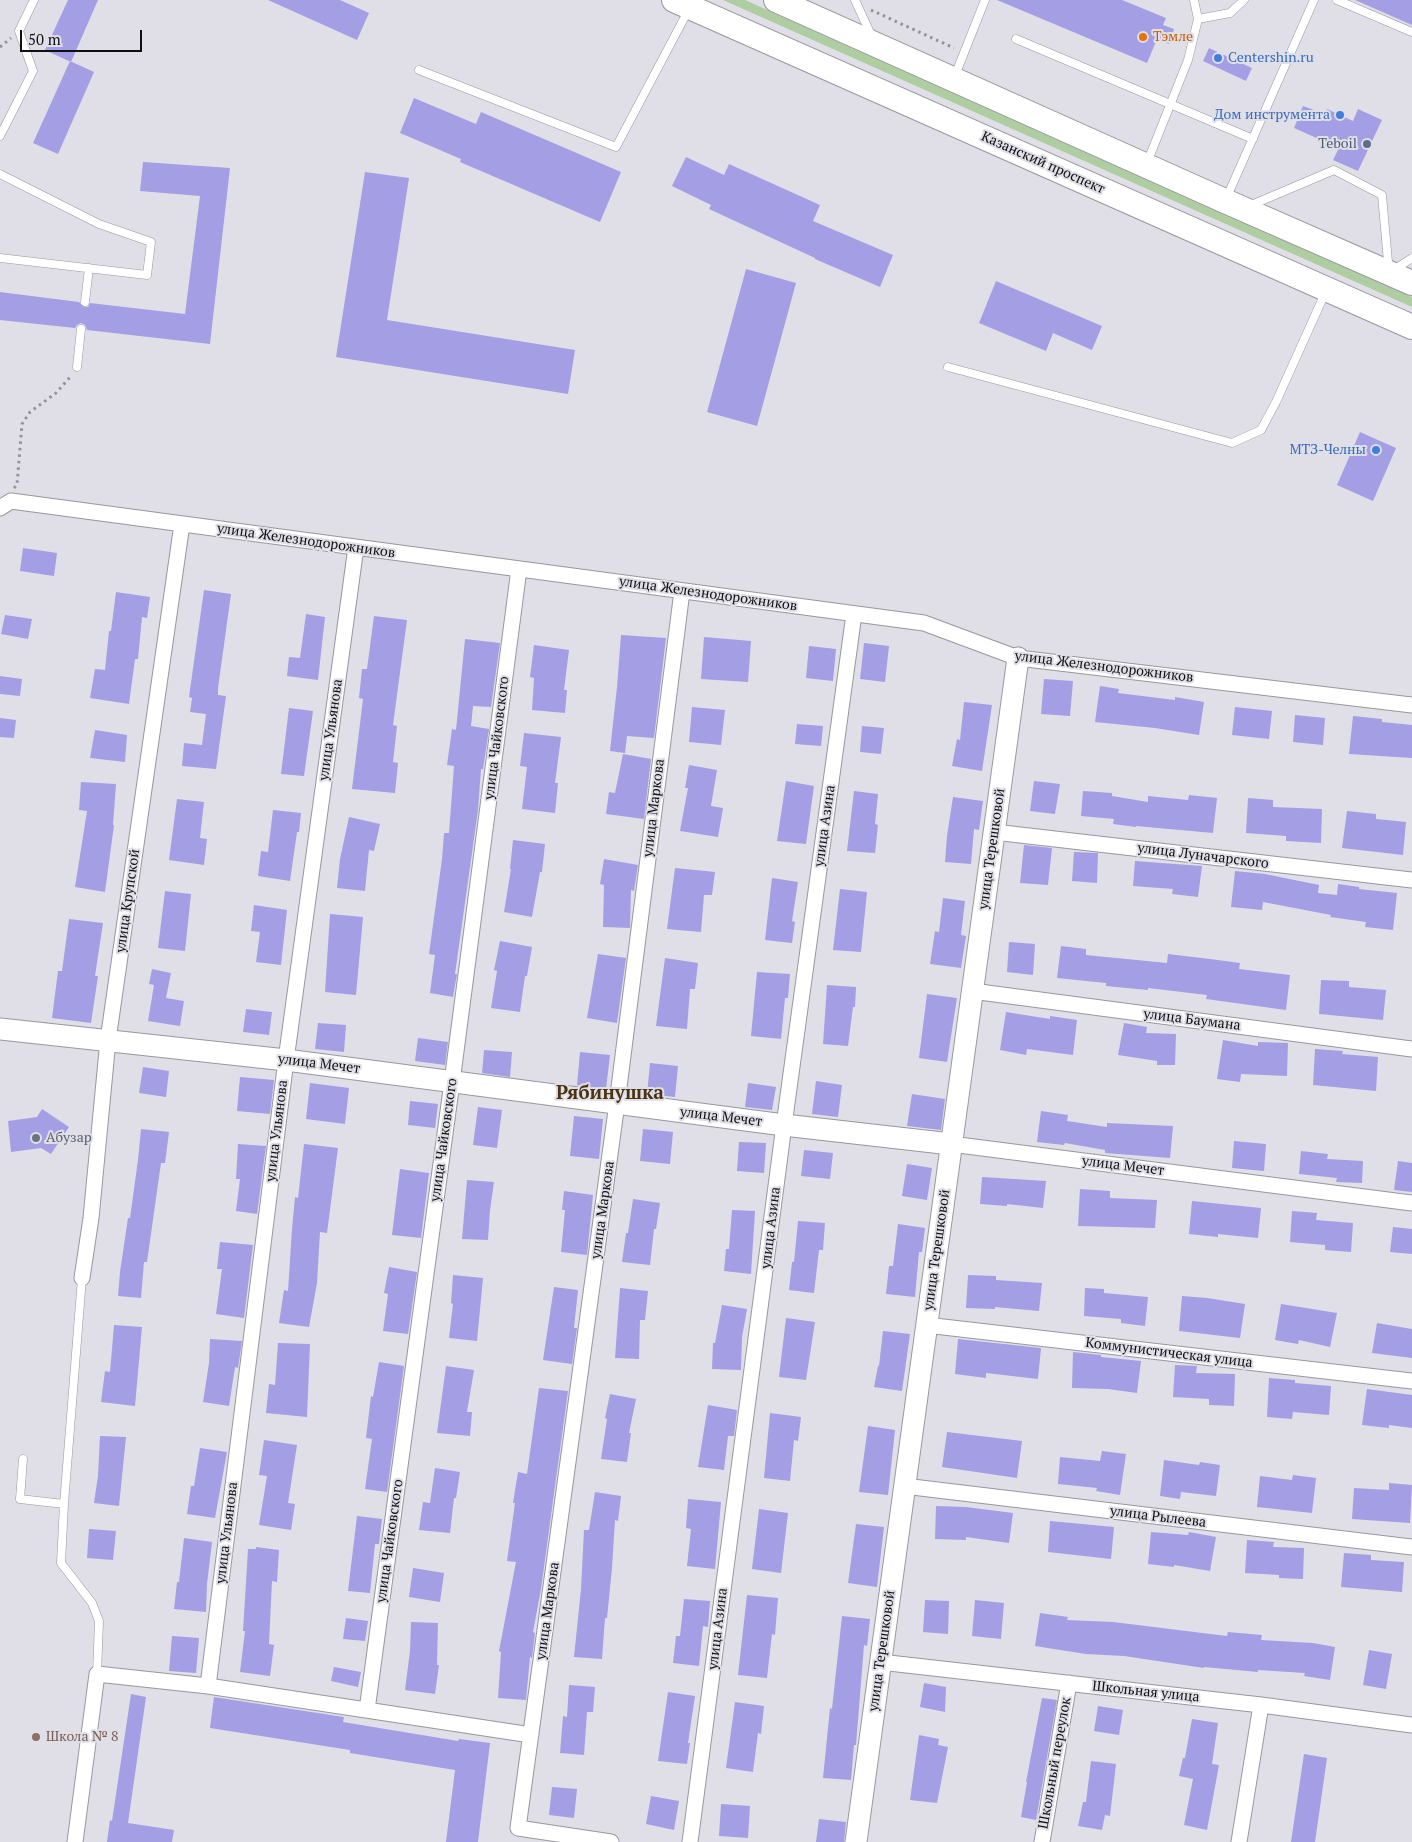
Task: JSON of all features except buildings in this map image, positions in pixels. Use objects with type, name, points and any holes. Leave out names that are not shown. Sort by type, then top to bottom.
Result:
[{"type":"main road","points":[[776,0],[1412,283]]},
{"type":"main road","name":"Казанский проспект","points":[[682,4],[1412,328]]},
{"type":"street","name":"улица Железнодорожников","points":[[0,508],[11,501],[924,623],[1018,658],[1412,704]]},
{"type":"street","name":"улица Крупской","points":[[82,1278],[91,1218],[108,1040],[182,524]]},
{"type":"street","name":"улица Ульянова","points":[[208,1686],[286,1060],[356,547]]},
{"type":"street","name":"улица Чайковского","points":[[367,1710],[519,569]]},
{"type":"street","name":"улица Маркова","points":[[611,1842],[518,1828],[617,1104],[682,591]]},
{"type":"street","name":"улица Азина","points":[[690,1842],[784,1125],[854,614]]},
{"type":"street","name":"улица Терешковой","points":[[856,1842],[1018,658]]},
{"type":"street","name":"улица Луначарского","points":[[994,832],[1412,880]]},
{"type":"street","name":"улица Баумана","points":[[972,991],[1412,1049]]},
{"type":"street","name":"улица Мечет","points":[[0,1029],[286,1060],[617,1104],[951,1144],[1412,1203]]},
{"type":"street","name":"Коммунистическая улица","points":[[926,1325],[1412,1381]]},
{"type":"street","name":"улица Рылеева","points":[[904,1486],[1412,1547]]},
{"type":"street","name":"Школьная улица","points":[[880,1662],[1261,1705],[1412,1725]]},
{"type":"street","points":[[75,1842],[97,1674],[208,1686],[531,1735]]},
{"type":"street","name":"Школьный переулок","points":[[1042,1842],[1069,1683]]},
{"type":"street","points":[[1239,1842],[1261,1705]]},
{"type":"lane","points":[[0,136],[32,70],[19,31],[34,0]]},
{"type":"lane","points":[[953,80],[985,0]]},
{"type":"lane","points":[[1146,166],[1188,60],[1198,19],[1194,0]]},
{"type":"lane","points":[[1198,19],[1230,13],[1244,0]]},
{"type":"lane","points":[[1234,205],[1253,138],[1314,0]]},
{"type":"lane","points":[[1336,0],[1412,32]]},
{"type":"lane","points":[[856,2],[876,45]]},
{"type":"lane","points":[[419,70],[616,147],[682,4]]},
{"type":"lane","points":[[1016,39],[1253,138]]},
{"type":"lane","points":[[1234,205],[1334,170],[1382,195],[1389,273],[1412,258]]},
{"type":"lane","points":[[0,174],[100,224],[151,242],[147,275],[0,258]]},
{"type":"lane","points":[[85,302],[89,268]]},
{"type":"lane","points":[[948,367],[1232,443],[1261,430],[1276,402],[1327,289]]},
{"type":"lane","points":[[77,367],[81,329]]},
{"type":"lane","points":[[82,1278],[61,1563],[92,1603],[99,1621],[97,1674]]},
{"type":"lane","points":[[23,1459],[20,1499],[64,1504]]},
{"type":"path","points":[[856,2],[964,52]]},
{"type":"path","points":[[11,492],[16,485],[22,424],[30,412],[56,393],[77,367]]},
{"type":"green space","points":[[723,0],[745,0],[1412,297],[1412,307]]},
{"type":"place","name":"Тэмле","points":[[1143,37]]},
{"type":"place","name":"Centershin.ru","points":[[1218,58]]},
{"type":"place","name":"Дом инструмента","points":[[1340,115]]},
{"type":"place","name":"Teboil","points":[[1367,144]]},
{"type":"place","name":"МТЗ-Челны","points":[[1376,450]]},
{"type":"place","name":"Абузар","points":[[36,1138]]},
{"type":"place","name":"Школа № 8","points":[[36,1737]]},
{"type":"district","name":"Рябинушка","points":[[610,1094]]}]
